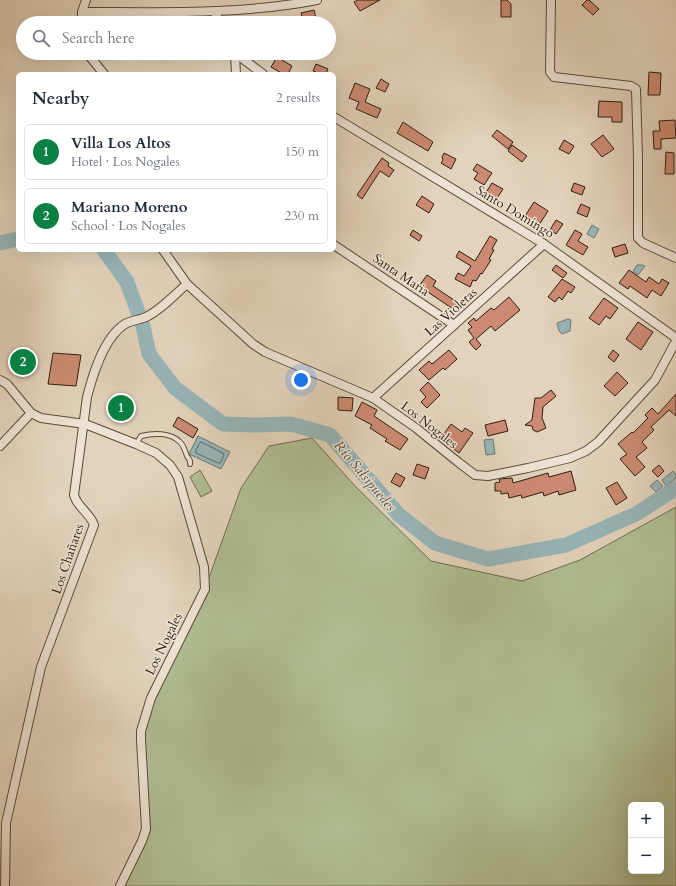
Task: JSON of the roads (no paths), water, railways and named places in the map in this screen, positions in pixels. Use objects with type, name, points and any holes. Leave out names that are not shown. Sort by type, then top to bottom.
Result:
[{"type":"street","points":[[82,16],[86,0]]},
{"type":"street","points":[[82,12],[215,12],[317,0]]},
{"type":"street","points":[[551,0],[550,72],[554,77],[631,86],[636,89],[638,238],[642,244],[676,258]]},
{"type":"street","points":[[215,12],[217,16]]},
{"type":"street","points":[[93,60],[102,72]]},
{"type":"street","points":[[235,60],[236,72]]},
{"type":"street","points":[[243,60],[260,72]]},
{"type":"street","name":"Santo Domingo","points":[[336,118],[544,244],[676,338]]},
{"type":"street","name":"Las Violetas","points":[[373,398],[544,244]]},
{"type":"street","name":"Santa Maria","points":[[336,246],[454,325]]},
{"type":"street","name":"Los Nogales","points":[[164,252],[187,284],[265,352],[373,398],[416,428],[475,474],[488,476],[508,472],[570,458],[586,451],[598,442],[655,380],[676,341]]},
{"type":"street","name":"Los Chañares","points":[[5,886],[3,824],[41,667],[94,525],[92,519],[75,500],[74,495],[85,424],[87,397],[90,385],[105,346],[115,332],[126,323],[147,317],[162,307],[187,284]]},
{"type":"street","points":[[0,380],[8,384],[31,413],[0,446]]},
{"type":"street","name":"Los Nogales","points":[[31,413],[41,418],[85,424],[156,453],[170,465],[178,476],[204,567],[205,589],[151,698],[142,731],[141,740],[146,829],[142,841],[120,886]]},
{"type":"lane","points":[[136,444],[141,436],[149,434],[162,434],[173,437],[180,442],[185,449],[191,462],[190,464]]},
{"type":"water","points":[[592,225],[599,229],[594,238],[587,234]]},
{"type":"water","points":[[637,265],[645,266],[638,275],[633,271]]},
{"type":"water","points":[[568,319],[571,320],[570,331],[562,334],[559,331],[557,323]]},
{"type":"water","points":[[198,436],[230,452],[221,469],[189,454]]},
{"type":"water","points":[[493,439],[495,454],[486,455],[484,440]]},
{"type":"water","points":[[673,471],[676,478],[666,486],[662,480]]},
{"type":"water","points":[[657,480],[663,486],[656,492],[650,486]]},
{"type":"waterway","name":"Río Salsipuedes","points":[[0,243],[16,239]]},
{"type":"waterway","name":"Río Salsipuedes","points":[[105,252],[127,282],[143,326],[149,354],[175,388],[223,424],[291,424],[330,435],[399,515],[435,543],[488,559],[566,545],[636,514],[676,488]]},
{"type":"place","name":"Mariano Moreno","points":[[23,362]]},
{"type":"place","name":"Villa Los Altos","points":[[121,408]]}]
